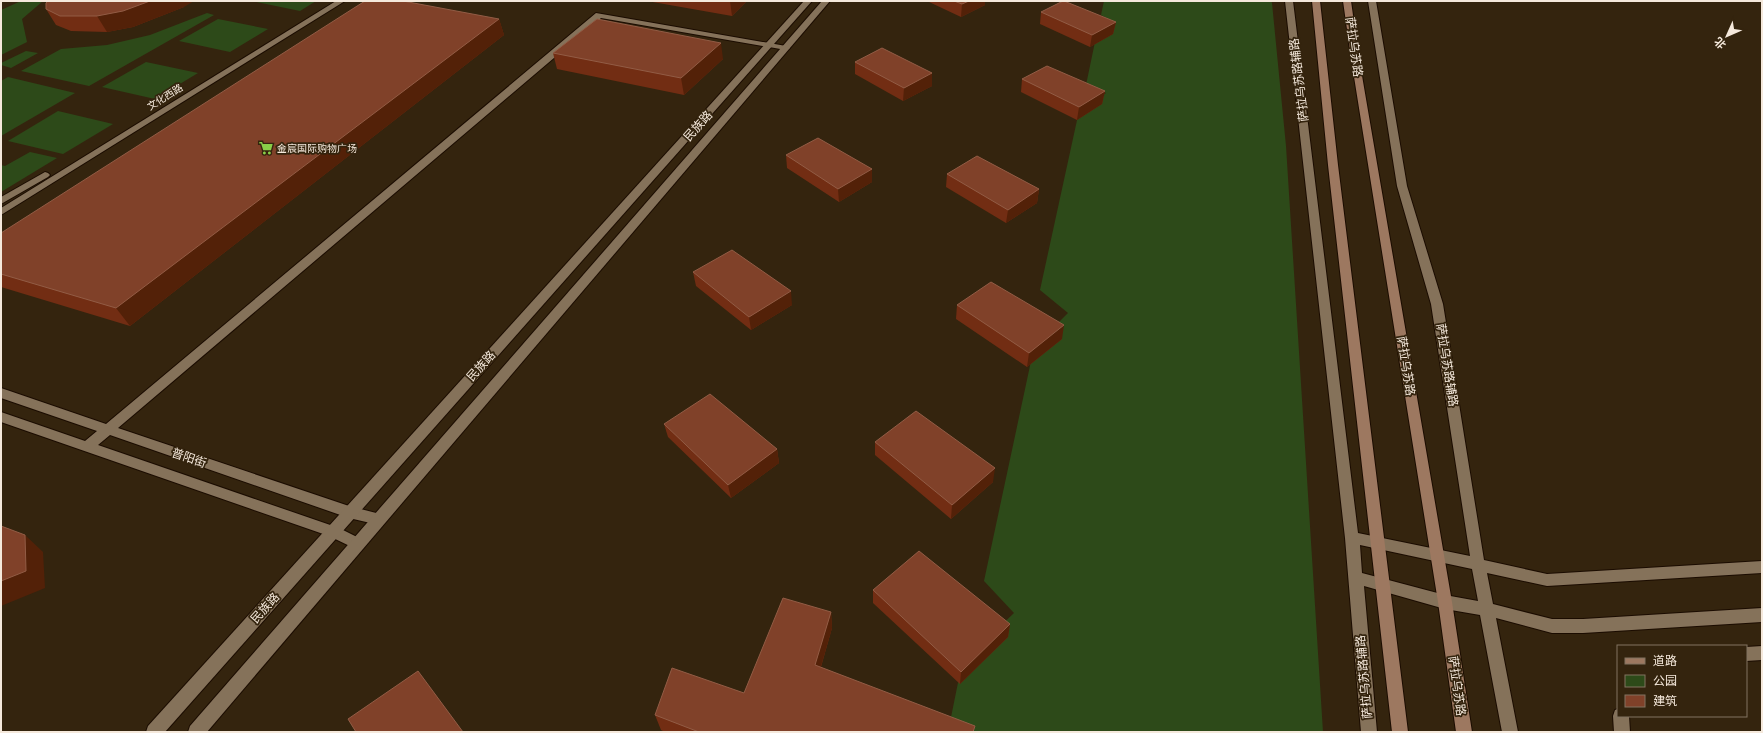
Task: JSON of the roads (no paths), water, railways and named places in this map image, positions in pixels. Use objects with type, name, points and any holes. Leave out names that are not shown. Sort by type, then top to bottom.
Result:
[{"type":"main road","points":[[1316,1],[1333,165],[1400,732]]},
{"type":"main road","name":"萨拉乌苏路","points":[[1347,1],[1355,58],[1445,602],[1464,732]]},
{"type":"street","name":"文化西路","points":[[1,201],[332,1]]},
{"type":"street","name":"文化西路","points":[[1,212],[341,1]]},
{"type":"street","name":"民族路","points":[[154,732],[334,532],[349,512],[770,46],[808,1]]},
{"type":"street","name":"民族路","points":[[196,732],[826,1]]},
{"type":"street","name":"萨拉乌苏路辅路","points":[[1289,1],[1352,538],[1369,732]]},
{"type":"street","name":"萨拉乌苏路辅路","points":[[1372,1],[1402,186],[1437,304],[1478,564],[1510,732]]},
{"type":"street","points":[[87,447],[106,429],[599,15],[786,48]]},
{"type":"street","name":"普阳街","points":[[1,393],[349,512],[379,519]]},
{"type":"street","name":"普阳街","points":[[1,417],[334,532],[358,544]]},
{"type":"street","points":[[1352,538],[1378,542],[1548,580],[1762,567]]},
{"type":"street","points":[[1355,578],[1383,584],[1445,602],[1486,609],[1552,626],[1591,626],[1762,615]]},
{"type":"street","points":[[1620,717],[1622,732]]},
{"type":"place","name":"金宸国际购物广场","points":[[266,148]]}]
